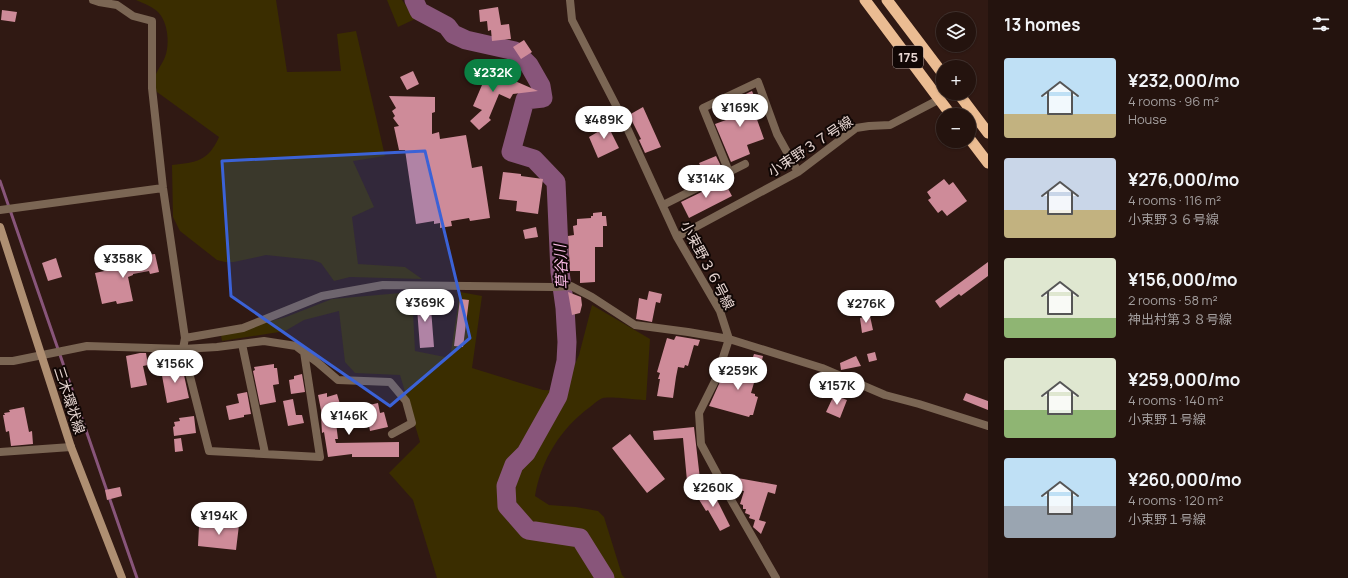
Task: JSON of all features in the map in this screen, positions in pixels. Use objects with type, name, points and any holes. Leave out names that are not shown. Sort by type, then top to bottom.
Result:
[{"type":"highway","name":"175","points":[[865,0],[936,94]]},
{"type":"highway","name":"175","points":[[887,0],[936,65]]},
{"type":"highway","points":[[963,100],[988,132]]},
{"type":"highway","points":[[976,148],[988,164]]},
{"type":"main road","name":"三木環状線","points":[[0,227],[71,447],[122,578]]},
{"type":"street","points":[[93,0],[117,5],[133,16],[152,22],[152,88],[163,188],[185,338],[183,349],[209,451],[320,457],[304,352]]},
{"type":"street","name":"小束野３６号線","points":[[570,0],[572,20],[616,105],[677,237],[720,311],[729,339]]},
{"type":"street","points":[[729,172],[703,108],[758,82],[777,134],[798,172]]},
{"type":"street","name":"小束野３７号線","points":[[677,237],[798,172],[856,128],[890,125],[938,100]]},
{"type":"street","points":[[663,205],[745,164]]},
{"type":"street","points":[[0,210],[163,188]]},
{"type":"street","points":[[185,338],[243,328],[322,296],[384,285],[571,286],[592,297],[634,324],[729,339],[822,368],[885,395],[988,426]]},
{"type":"street","points":[[729,339],[716,379],[699,413],[701,444],[776,578]]},
{"type":"street","points":[[0,361],[13,361],[87,346],[183,349],[217,347],[264,341],[296,346],[338,380],[390,382],[406,401],[412,423],[392,434]]},
{"type":"street","points":[[242,344],[265,453]]},
{"type":"street","points":[[0,452],[71,447]]},
{"type":"highlighted area","points":[[425,151],[470,338],[390,406],[231,296],[222,161]]},
{"type":"shaded area","points":[[136,0],[276,0],[287,72],[341,71],[337,34],[356,31],[385,156],[353,161],[374,207],[352,217],[358,264],[405,267],[422,279],[350,277],[334,281],[321,263],[313,260],[266,255],[234,262],[225,262],[217,260],[180,231],[173,217],[172,165],[188,163],[206,156],[215,145],[219,137],[157,92],[154,82],[156,74],[167,52],[168,40],[166,27],[158,12]]},
{"type":"shaded area","points":[[387,0],[402,0],[415,19],[398,27]]},
{"type":"shaded area","points":[[412,292],[415,351],[450,358],[460,292],[482,296],[472,368],[543,390],[563,391],[579,355],[592,305],[650,339],[646,400],[611,397],[603,398],[598,400],[580,415],[561,435],[547,458],[535,496],[549,505],[576,507],[598,511],[604,517],[622,575],[625,578],[437,578],[413,500],[389,473],[420,442],[400,375],[355,373],[345,362],[339,311],[304,320],[285,331],[222,341],[221,335],[286,317],[332,299]]},
{"type":"building","points":[[498,7],[501,25],[509,24],[511,39],[492,41],[491,30],[488,31],[487,21],[480,22],[479,10]]},
{"type":"building","points":[[2,10],[17,12],[15,22],[1,20]]},
{"type":"building","points":[[524,40],[532,52],[521,59],[513,47]]},
{"type":"building","points":[[478,65],[538,91],[513,94],[510,99],[499,94],[489,118],[491,120],[479,130],[470,121],[482,110],[473,106],[482,85],[471,80]]},
{"type":"building","points":[[413,71],[419,84],[407,90],[400,77]]},
{"type":"building","points":[[752,91],[755,98],[750,100],[764,139],[747,145],[750,154],[731,162],[715,124],[726,120],[723,110],[733,107],[731,101]]},
{"type":"building","points":[[389,96],[435,97],[435,112],[432,113],[432,134],[439,132],[440,139],[466,135],[472,168],[482,166],[490,218],[470,221],[469,218],[451,221],[452,226],[440,228],[440,223],[434,224],[434,221],[416,224],[405,150],[399,150],[394,127],[399,126],[393,118],[395,116],[392,111],[396,108]]},
{"type":"building","points":[[643,107],[661,147],[645,153],[639,140],[641,139],[629,115]]},
{"type":"building","points":[[613,119],[617,127],[610,130],[619,148],[598,158],[589,137],[601,130],[599,126]]},
{"type":"building","points":[[716,156],[721,166],[704,173],[699,163]]},
{"type":"building","points":[[503,172],[543,179],[538,214],[516,211],[517,201],[499,199]]},
{"type":"building","points":[[944,179],[949,185],[953,182],[967,201],[947,216],[942,210],[938,213],[928,200],[931,198],[927,192]]},
{"type":"building","points":[[724,181],[732,196],[689,218],[681,202]]},
{"type":"building","points":[[602,212],[602,216],[606,216],[607,226],[603,226],[603,247],[595,247],[595,282],[580,283],[580,271],[570,271],[568,236],[574,235],[573,226],[577,225],[577,219],[591,218],[593,213]]},
{"type":"building","points":[[536,227],[538,237],[525,239],[523,230]]},
{"type":"building","points":[[155,254],[159,272],[150,274],[149,271],[133,274],[128,277],[133,301],[117,304],[116,301],[102,304],[95,273],[109,270],[109,267],[147,258],[146,255]]},
{"type":"building","points":[[56,258],[62,277],[48,281],[42,263]]},
{"type":"building","points":[[988,262],[988,276],[961,296],[959,294],[940,308],[935,301]]},
{"type":"building","points":[[649,291],[662,294],[660,303],[656,302],[652,322],[636,319],[639,298],[647,300]]},
{"type":"building","points":[[568,292],[581,297],[582,305],[580,313],[572,315]]},
{"type":"building","points":[[421,296],[430,296],[434,347],[420,348],[417,308],[421,307]]},
{"type":"building","points":[[460,299],[469,300],[463,347],[454,346]]},
{"type":"building","points":[[870,316],[873,330],[862,333],[860,318]]},
{"type":"building","points":[[676,336],[700,340],[698,346],[694,345],[688,366],[685,365],[684,368],[678,367],[673,398],[657,396],[660,379],[658,379],[660,373],[657,372],[667,338],[674,340]]},
{"type":"building","points":[[875,352],[877,360],[869,362],[867,354]]},
{"type":"building","points":[[146,353],[148,365],[143,366],[147,385],[131,388],[126,356]]},
{"type":"building","points":[[754,354],[763,356],[758,376],[756,376],[751,393],[758,397],[753,415],[750,415],[749,417],[709,406],[724,373],[746,378]]},
{"type":"building","points":[[856,356],[861,366],[841,370],[840,363]]},
{"type":"building","points":[[274,364],[274,368],[277,368],[279,384],[273,385],[276,402],[260,405],[253,371],[255,370],[254,367]]},
{"type":"building","points":[[182,366],[189,398],[167,403],[161,370]]},
{"type":"building","points":[[302,374],[305,392],[291,394],[289,380],[294,379],[294,376]]},
{"type":"building","points":[[247,392],[251,414],[229,420],[226,406],[239,403],[237,394]]},
{"type":"building","points":[[327,393],[327,397],[337,394],[340,404],[334,406],[338,439],[335,439],[336,443],[399,442],[399,457],[352,457],[352,454],[328,457],[324,432],[322,433],[322,415],[318,395]]},
{"type":"building","points":[[966,393],[988,401],[988,410],[963,400]]},
{"type":"building","points":[[834,395],[847,400],[840,418],[826,412]]},
{"type":"building","points":[[293,399],[296,415],[302,415],[304,423],[288,426],[283,401]]},
{"type":"building","points":[[378,403],[380,413],[384,412],[388,427],[370,431],[365,406]]},
{"type":"building","points":[[24,407],[29,432],[32,431],[33,444],[11,446],[9,431],[6,432],[3,415],[5,415],[4,413],[10,412],[9,410]]},
{"type":"building","points":[[194,416],[196,433],[174,436],[174,422],[180,421],[179,418]]},
{"type":"building","points":[[694,427],[700,479],[687,481],[683,438],[654,440],[653,431]]},
{"type":"building","points":[[630,434],[665,479],[647,493],[612,448]]},
{"type":"building","points":[[181,438],[183,451],[175,452],[174,439]]},
{"type":"building","points":[[732,477],[777,485],[775,494],[768,492],[759,520],[766,522],[761,534],[753,527],[755,520],[749,518],[750,515],[745,513],[746,509],[743,509],[743,505],[740,504],[744,491],[737,490],[737,486],[730,485]]},
{"type":"building","points":[[706,486],[710,493],[713,492],[730,526],[720,531],[708,510],[706,511],[695,493]]},
{"type":"building","points":[[120,487],[122,496],[107,500],[105,490]]},
{"type":"building","points":[[220,523],[239,525],[236,550],[198,546],[199,526],[220,526]]},
{"type":"waterway","name":"草谷川","points":[[414,0],[419,11],[447,26],[453,34],[466,40],[515,51],[529,65],[541,86],[543,98],[525,100],[511,152],[534,159],[556,182],[560,272],[565,308],[567,342],[566,361],[558,396],[526,453],[514,465],[506,486],[507,506],[528,530],[580,538],[605,578]]},
{"type":"waterway","points":[[0,181],[137,578]]}]
